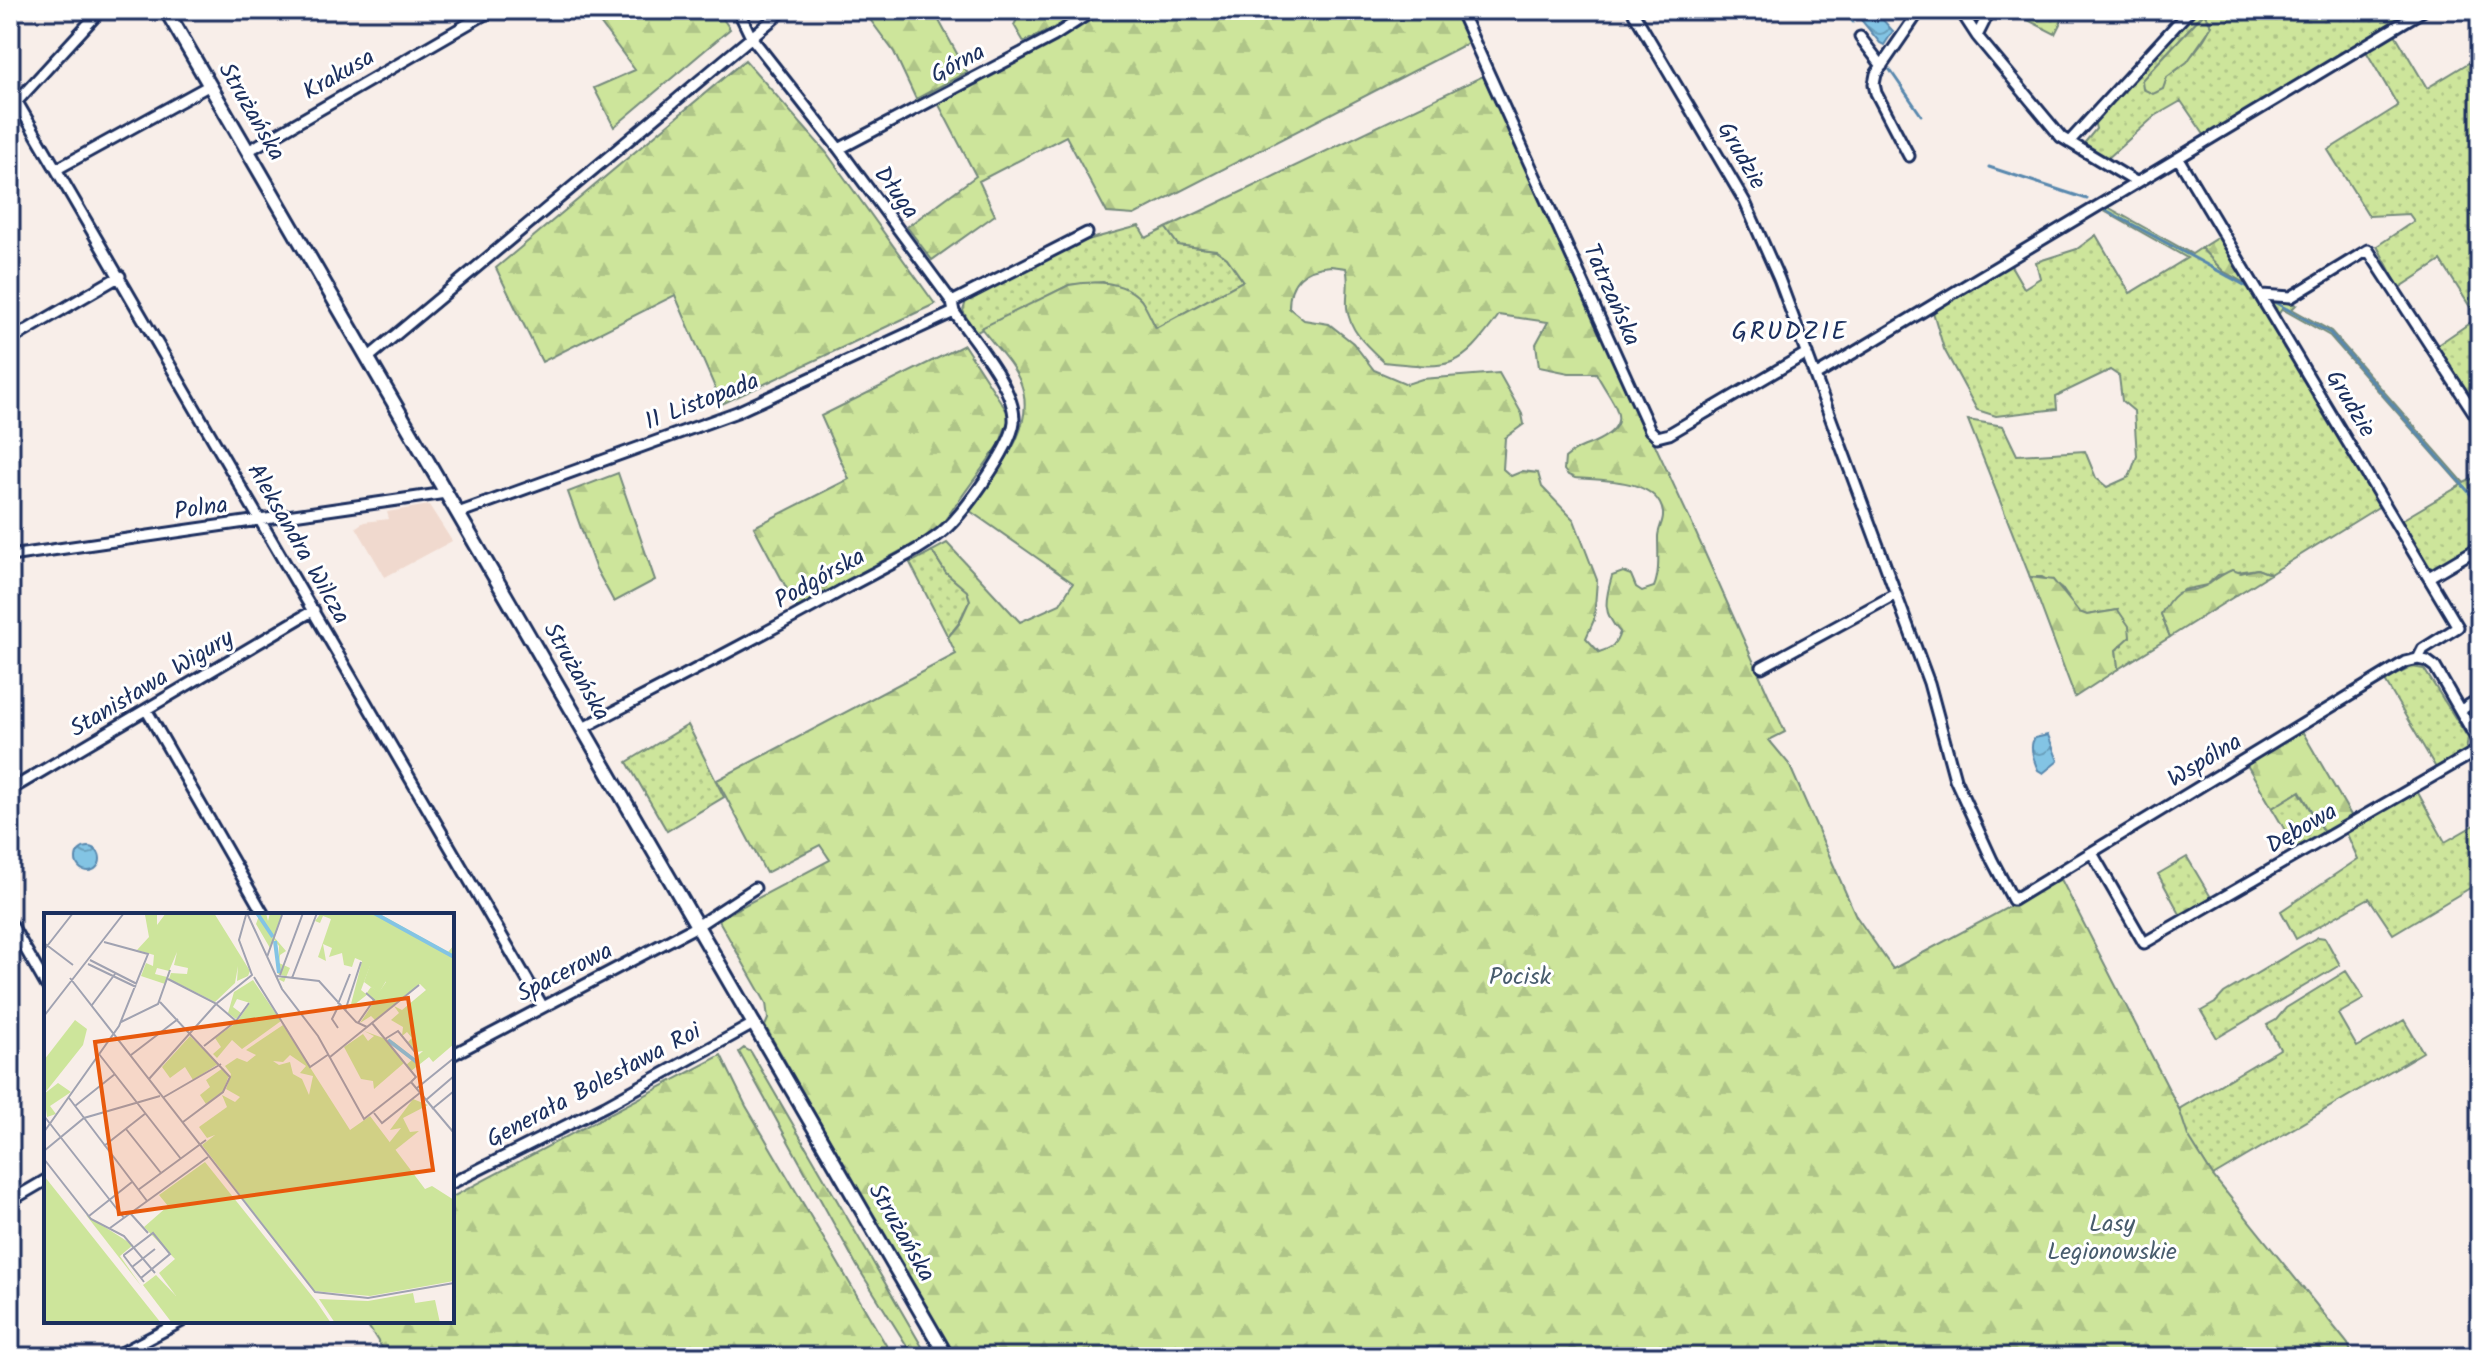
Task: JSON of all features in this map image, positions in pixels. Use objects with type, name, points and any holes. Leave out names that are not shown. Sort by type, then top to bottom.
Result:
[{"type":"main road","name":"Strużańska","points":[[166,10],[947,1357]]},
{"type":"street","points":[[14,105],[101,10]]},
{"type":"street","name":"Krakusa","points":[[248,151],[492,10]]},
{"type":"street","name":"Długa","points":[[738,10],[751,37],[839,149],[953,307],[1006,389],[1012,405]]},
{"type":"street","points":[[368,358],[784,10]]},
{"type":"street","name":"Górna","points":[[839,149],[1054,36],[1094,10]]},
{"type":"street","name":"Tatrzańska","points":[[1460,10],[1650,430],[1657,437],[1669,434],[1807,353]]},
{"type":"street","name":"Grudzie","points":[[1632,10],[1745,202],[1807,353],[1929,683],[1955,779],[2013,900]]},
{"type":"street","points":[[1909,156],[1874,84],[1882,66],[1920,10]]},
{"type":"street","points":[[1960,10],[1977,36],[2054,130],[2136,182]]},
{"type":"street","points":[[1977,36],[1990,10]]},
{"type":"street","points":[[2069,142],[2190,10]]},
{"type":"street","points":[[1815,376],[2424,10]]},
{"type":"street","points":[[1860,37],[1882,66]]},
{"type":"street","points":[[57,169],[210,85]]},
{"type":"street","name":"Aleksandra Wilcza","points":[[14,105],[57,169],[120,276],[543,1007]]},
{"type":"street","name":"Grudzie","points":[[2178,158],[2458,627],[2423,649],[2418,659]]},
{"type":"street","name":"11 Listopada","points":[[458,513],[737,412],[953,307],[1087,233]]},
{"type":"street","points":[[2262,295],[2291,297],[2368,250],[2480,422]]},
{"type":"street","points":[[10,340],[120,276]]},
{"type":"street","name":"Podgórska","points":[[583,728],[809,609],[941,533],[990,474],[1003,451],[1014,424],[1012,405]]},
{"type":"street","name":"Polna","points":[[10,556],[446,493]]},
{"type":"street","points":[[2429,577],[2480,547]]},
{"type":"street","points":[[1762,667],[1896,594]]},
{"type":"street","name":"Stanisława Wigury","points":[[10,790],[314,610]]},
{"type":"street","points":[[2418,659],[2435,667],[2480,747]]},
{"type":"street","name":"Wspólna","points":[[2013,900],[2405,662],[2418,659]]},
{"type":"street","points":[[2461,710],[2480,698]]},
{"type":"street","points":[[147,711],[263,913]]},
{"type":"street","name":"Dębowa","points":[[2092,853],[2144,943],[2480,747]]},
{"type":"street","name":"Spacerowa","points":[[454,1054],[697,926],[755,888]]},
{"type":"street","points":[[10,922],[44,982]]},
{"type":"street","name":"Generała Bolesława Roi","points":[[454,1182],[605,1106],[755,1023]]},
{"type":"street","points":[[10,1201],[44,1181]]},
{"type":"street","points":[[119,1356],[178,1323]]},
{"type":"shaded area","points":[[429,505],[452,541],[385,577],[356,527],[364,522],[389,519],[387,512]]},
{"type":"green space","points":[[618,10],[717,10],[730,29],[614,127],[594,88],[635,70],[600,23]]},
{"type":"green space","points":[[863,10],[950,10],[937,17],[967,72],[916,99],[894,52]]},
{"type":"green space","points":[[1022,10],[1084,10],[1024,42],[1014,25]]},
{"type":"green space","points":[[1107,10],[1454,10],[1468,43],[1134,215],[1107,213],[1066,136],[979,181],[995,215],[932,260],[907,227],[976,176],[938,103],[1071,33]]},
{"type":"green space","points":[[2031,10],[2067,10],[2055,34],[2026,19]]},
{"type":"green space","points":[[2195,10],[2202,15],[2142,80],[2165,77],[2187,60],[2209,29],[2211,22],[2204,13],[2207,10],[2415,10],[2205,136],[2181,101],[2155,116],[2107,159],[2082,146],[2096,129],[2094,120]]},
{"type":"green space","points":[[2204,13],[2212,26],[2187,62],[2167,77],[2163,89],[2153,94],[2143,89],[2142,80]]},
{"type":"green space","points":[[2395,34],[2427,88],[2480,56],[2480,412],[2436,346],[2477,318],[2441,261],[2399,288],[2377,246],[2414,221],[2409,214],[2369,216],[2328,150],[2398,106],[2366,51]]},
{"type":"green space","points":[[745,60],[826,152],[935,304],[722,404],[675,295],[542,362],[496,268]]},
{"type":"green space","points":[[1483,76],[1691,522],[1785,732],[1769,740],[1789,764],[1856,916],[1893,969],[2061,879],[2179,1109],[2188,1136],[2213,1176],[2348,1344],[2353,1357],[954,1357],[765,1026],[768,1019],[766,1003],[718,919],[830,860],[820,845],[766,873],[717,780],[956,654],[948,637],[959,624],[970,600],[967,591],[946,573],[932,551],[947,543],[1020,622],[1060,604],[1073,583],[970,511],[1001,467],[1018,435],[1025,401],[1014,369],[981,328],[1069,285],[1097,283],[1117,285],[1134,293],[1156,328],[1243,281],[1227,258],[1216,250],[1178,245],[1166,228]],"holes":[[[1321,267],[1346,268],[1349,317],[1360,338],[1384,362],[1425,365],[1452,362],[1474,347],[1499,315],[1548,322],[1536,344],[1539,367],[1569,373],[1596,373],[1615,405],[1618,421],[1606,436],[1565,458],[1564,470],[1575,478],[1640,487],[1659,502],[1663,513],[1658,534],[1658,569],[1654,587],[1642,591],[1636,587],[1631,575],[1623,572],[1612,576],[1607,606],[1610,619],[1620,632],[1610,647],[1599,652],[1586,638],[1594,620],[1597,580],[1574,520],[1542,487],[1538,473],[1523,471],[1511,476],[1503,469],[1505,438],[1524,424],[1522,414],[1499,373],[1422,379],[1407,384],[1374,370],[1353,343],[1329,324],[1304,320],[1289,308],[1292,290],[1300,277]]]},
{"type":"green space","points":[[2106,206],[2192,254],[2201,248],[2223,271],[2250,286],[2380,506],[2270,574],[2257,569],[2218,575],[2207,585],[2183,590],[2161,614],[2170,637],[2118,669],[2116,650],[2123,645],[2118,610],[2087,615],[2078,612],[2063,590],[2042,577],[2030,577],[1968,420],[2003,426],[2017,455],[2085,451],[2096,478],[2107,487],[2129,477],[2137,456],[2134,411],[2122,401],[2119,376],[2110,370],[2056,396],[2057,409],[1996,416],[1977,410],[1944,349],[1933,312],[2010,264],[2024,288],[2040,278],[2036,262],[2077,249],[2096,235],[2130,293],[2187,258],[2099,208]]},
{"type":"green space","points":[[1139,226],[1146,238],[1166,228],[1178,245],[1216,250],[1227,258],[1243,281],[1156,328],[1141,300],[1131,292],[1103,282],[1069,285],[975,333],[963,311],[966,301],[1080,242]]},
{"type":"green space","points":[[2220,236],[2250,286],[2223,271],[2201,248]]},
{"type":"green space","points":[[2272,299],[2296,305],[2292,309],[2331,331],[2464,483],[2480,475],[2480,542],[2430,571],[2400,521],[2461,485],[2330,336],[2282,309],[2278,315],[2269,302]]},
{"type":"green space","points":[[964,345],[1010,416],[999,445],[937,531],[797,608],[754,527],[849,479],[821,416]]},
{"type":"green space","points":[[618,473],[655,580],[614,602],[595,567],[568,492]]},
{"type":"green space","points":[[932,551],[946,573],[967,591],[970,600],[948,637],[910,563]]},
{"type":"green space","points":[[2257,569],[2270,574],[2170,637],[2161,614],[2174,596],[2201,588],[2232,570],[2241,573]]},
{"type":"green space","points":[[2030,577],[2053,580],[2079,612],[2087,615],[2118,610],[2129,626],[2130,637],[2116,650],[2118,669],[2075,697]]},
{"type":"green space","points":[[2412,667],[2424,669],[2468,738],[2466,752],[2436,768],[2385,681]]},
{"type":"green space","points":[[688,725],[724,797],[667,831],[627,762]]},
{"type":"green space","points":[[2302,731],[2352,817],[2324,833],[2300,791],[2272,808],[2247,765]]},
{"type":"green space","points":[[2299,791],[2324,833],[2296,849],[2272,808]]},
{"type":"green space","points":[[2417,791],[2445,842],[2480,822],[2480,882],[2393,934],[2369,898],[2296,939],[2281,911],[2358,859],[2346,832]]},
{"type":"green space","points":[[2187,857],[2212,899],[2181,916],[2158,874]]},
{"type":"green space","points":[[2318,937],[2325,938],[2340,965],[2217,1038],[2201,1011],[2224,993]]},
{"type":"green space","points":[[2346,971],[2364,999],[2338,1014],[2357,1047],[2404,1020],[2423,1052],[2213,1176],[2187,1136],[2179,1109],[2280,1049],[2267,1025],[2286,1008]]},
{"type":"green space","points":[[744,1048],[751,1052],[928,1357],[914,1357],[857,1266],[739,1052]]},
{"type":"green space","points":[[721,1055],[746,1106],[893,1357],[388,1357],[366,1323],[454,1323],[454,1196]]},
{"type":"water","points":[[1853,10],[1874,10],[1893,31],[1884,45],[1880,43]]},
{"type":"water","points":[[2048,735],[2058,761],[2043,773],[2036,766],[2032,745],[2035,738]]},
{"type":"water","points":[[88,847],[97,850],[100,859],[97,868],[88,871],[79,868],[76,859],[79,850]]},
{"type":"waterway","points":[[1845,10],[1853,22]]},
{"type":"waterway","points":[[1890,70],[1921,115]]},
{"type":"waterway","points":[[1989,167],[2087,199]]},
{"type":"waterway","points":[[2102,208],[2248,287]]},
{"type":"waterway","points":[[2276,303],[2330,333],[2480,505]]},
{"type":"district","name":"GRUDZIE","points":[[1790,332]]},
{"type":"park label","name":"Pocisk","points":[[1520,977]]},
{"type":"park label","name":"Lasy Legionowskie","points":[[2112,1238]]}]
